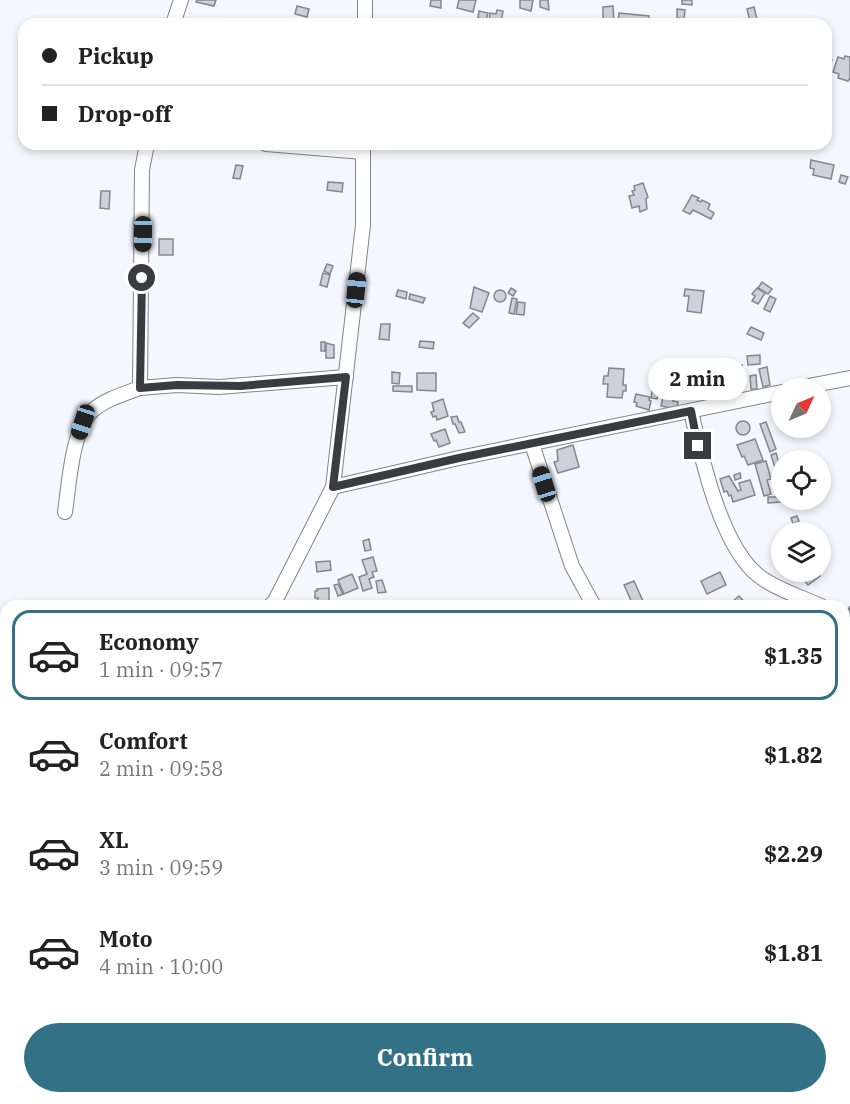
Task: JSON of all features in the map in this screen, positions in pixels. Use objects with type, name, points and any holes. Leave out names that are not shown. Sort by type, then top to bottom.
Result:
[{"type":"street","points":[[175,18],[182,0]]},
{"type":"street","points":[[365,0],[365,18]]},
{"type":"street","points":[[140,388],[142,170],[146,150]]},
{"type":"street","points":[[276,600],[333,487],[363,225],[363,150]]},
{"type":"street","points":[[65,512],[77,440],[83,422],[93,410],[104,403],[140,388],[177,385],[240,386],[346,377]]},
{"type":"street","points":[[831,382],[850,378]]},
{"type":"street","points":[[333,487],[771,394]]},
{"type":"street","points":[[691,411],[702,463],[711,490],[729,533],[742,556],[761,577],[809,600]]},
{"type":"street","points":[[532,444],[572,566],[591,600]]},
{"type":"building","points":[[197,0],[216,0],[214,6],[196,2]]},
{"type":"building","points":[[431,0],[441,0],[441,8],[430,6]]},
{"type":"building","points":[[459,0],[476,0],[473,12],[457,8]]},
{"type":"building","points":[[520,0],[533,0],[531,11],[520,8]]},
{"type":"building","points":[[540,0],[548,0],[549,10],[540,7]]},
{"type":"building","points":[[682,0],[692,0],[692,5],[682,4]]},
{"type":"building","points":[[297,6],[309,9],[307,17],[295,14]]},
{"type":"building","points":[[613,6],[614,18],[603,18],[603,7]]},
{"type":"building","points":[[754,7],[757,18],[749,18],[747,9]]},
{"type":"building","points":[[677,9],[685,10],[684,18],[677,18]]},
{"type":"building","points":[[497,10],[503,11],[502,18],[489,18],[490,13],[496,14]]},
{"type":"building","points":[[479,11],[488,13],[487,18],[478,18]]},
{"type":"building","points":[[619,13],[649,16],[649,18],[619,18]]},
{"type":"building","points":[[845,56],[850,57],[848,81],[838,78],[839,74],[833,72],[838,57],[844,59]]},
{"type":"building","points":[[811,160],[834,165],[831,179],[813,175],[814,169],[810,168]]},
{"type":"building","points":[[236,165],[243,166],[240,179],[233,178]]},
{"type":"building","points":[[841,175],[848,177],[845,184],[839,182]]},
{"type":"building","points":[[328,182],[343,183],[342,192],[327,190]]},
{"type":"building","points":[[643,183],[648,197],[646,199],[647,209],[640,212],[639,206],[632,208],[629,196],[634,195],[632,191],[635,190],[634,186]]},
{"type":"building","points":[[101,191],[110,191],[109,209],[100,208]]},
{"type":"building","points":[[692,195],[699,198],[697,200],[701,202],[702,200],[710,204],[708,209],[714,213],[711,219],[693,210],[690,214],[683,211]]},
{"type":"building","points":[[159,239],[173,239],[173,255],[159,255]]},
{"type":"building","points":[[327,264],[333,266],[330,274],[324,271]]},
{"type":"building","points":[[323,273],[330,275],[327,287],[320,285]]},
{"type":"building","points":[[762,282],[772,289],[768,294],[758,288]]},
{"type":"building","points":[[474,287],[489,293],[482,312],[470,308]]},
{"type":"building","points":[[511,288],[516,291],[513,296],[508,293]]},
{"type":"building","points":[[757,288],[765,293],[758,304],[752,301],[755,296],[752,294]]},
{"type":"building","points":[[685,289],[704,291],[701,313],[687,311],[689,296],[684,296]]},
{"type":"building","points":[[398,290],[407,292],[406,299],[396,296]]},
{"type":"building","points":[[502,290],[506,296],[502,302],[498,302],[494,294]]},
{"type":"building","points":[[410,294],[425,298],[423,303],[409,299]]},
{"type":"building","points":[[770,296],[776,299],[770,312],[764,309]]},
{"type":"building","points":[[512,298],[517,299],[514,314],[509,313]]},
{"type":"building","points":[[518,302],[525,303],[524,315],[516,314]]},
{"type":"building","points":[[473,313],[479,318],[469,328],[463,323]]},
{"type":"building","points":[[381,324],[390,324],[389,340],[379,339]]},
{"type":"building","points":[[751,327],[764,333],[761,340],[747,334]]},
{"type":"building","points":[[420,341],[434,342],[433,349],[419,347]]},
{"type":"building","points":[[321,342],[325,342],[325,351],[321,351]]},
{"type":"building","points":[[326,343],[334,345],[334,358],[326,358]]},
{"type":"building","points":[[760,355],[760,364],[748,365],[747,356]]},
{"type":"building","points":[[742,365],[743,375],[737,376],[739,388],[733,389],[730,367]]},
{"type":"building","points":[[767,367],[770,385],[763,387],[759,369]]},
{"type":"building","points":[[609,368],[624,369],[623,385],[626,385],[626,391],[623,391],[622,398],[607,397],[608,384],[603,384],[604,376],[608,376]]},
{"type":"building","points":[[674,369],[681,372],[677,381],[670,378]]},
{"type":"building","points":[[392,372],[400,373],[399,384],[392,383]]},
{"type":"building","points":[[417,373],[436,373],[436,391],[417,390]]},
{"type":"building","points":[[756,375],[757,389],[751,389],[750,376]]},
{"type":"building","points":[[668,384],[676,385],[675,394],[667,393]]},
{"type":"building","points":[[653,385],[660,387],[657,399],[651,398]]},
{"type":"building","points":[[393,386],[412,386],[412,392],[393,391]]},
{"type":"building","points":[[664,393],[675,395],[673,401],[678,402],[677,409],[661,406]]},
{"type":"building","points":[[636,394],[650,397],[649,410],[636,406],[637,403],[634,402]]},
{"type":"building","points":[[443,399],[448,416],[437,420],[431,412],[434,411],[432,403]]},
{"type":"building","points":[[457,416],[465,432],[459,433],[453,424],[451,417]]},
{"type":"building","points":[[743,421],[748,423],[750,428],[748,433],[743,435],[738,433],[736,428],[738,423]]},
{"type":"building","points":[[766,422],[776,449],[770,452],[760,424]]},
{"type":"building","points":[[445,429],[450,443],[439,447],[431,434]]},
{"type":"building","points":[[755,439],[763,460],[748,465],[737,445]]},
{"type":"building","points":[[573,445],[579,467],[558,473],[554,462],[558,461],[557,450]]},
{"type":"building","points":[[712,449],[713,457],[707,458],[706,450]]},
{"type":"building","points":[[766,461],[771,479],[767,480],[771,494],[764,496],[755,464]]},
{"type":"building","points":[[740,473],[741,478],[735,480],[734,475]]},
{"type":"building","points":[[729,476],[738,491],[741,490],[739,483],[750,480],[755,495],[733,502],[731,495],[729,496],[727,491],[724,492],[720,479]]},
{"type":"building","points":[[797,516],[799,521],[792,522],[791,518]]},
{"type":"building","points":[[369,539],[371,550],[365,551],[363,541]]},
{"type":"building","points":[[373,557],[377,571],[372,572],[374,577],[369,579],[372,588],[363,591],[359,577],[367,574],[362,560]]},
{"type":"building","points":[[330,561],[331,570],[317,572],[316,562]]},
{"type":"building","points":[[720,572],[726,585],[707,594],[701,581]]},
{"type":"building","points":[[352,574],[358,588],[344,594],[338,580]]},
{"type":"building","points":[[382,580],[386,592],[378,593],[376,581]]},
{"type":"building","points":[[634,581],[643,600],[631,600],[624,585]]},
{"type":"building","points":[[338,584],[343,594],[338,596],[334,585]]},
{"type":"building","points":[[329,588],[329,600],[315,598],[317,589]]},
{"type":"route","points":[[142,278],[140,388],[177,385],[219,387],[262,385],[346,377],[333,487],[459,458],[691,411],[698,446]]}]
